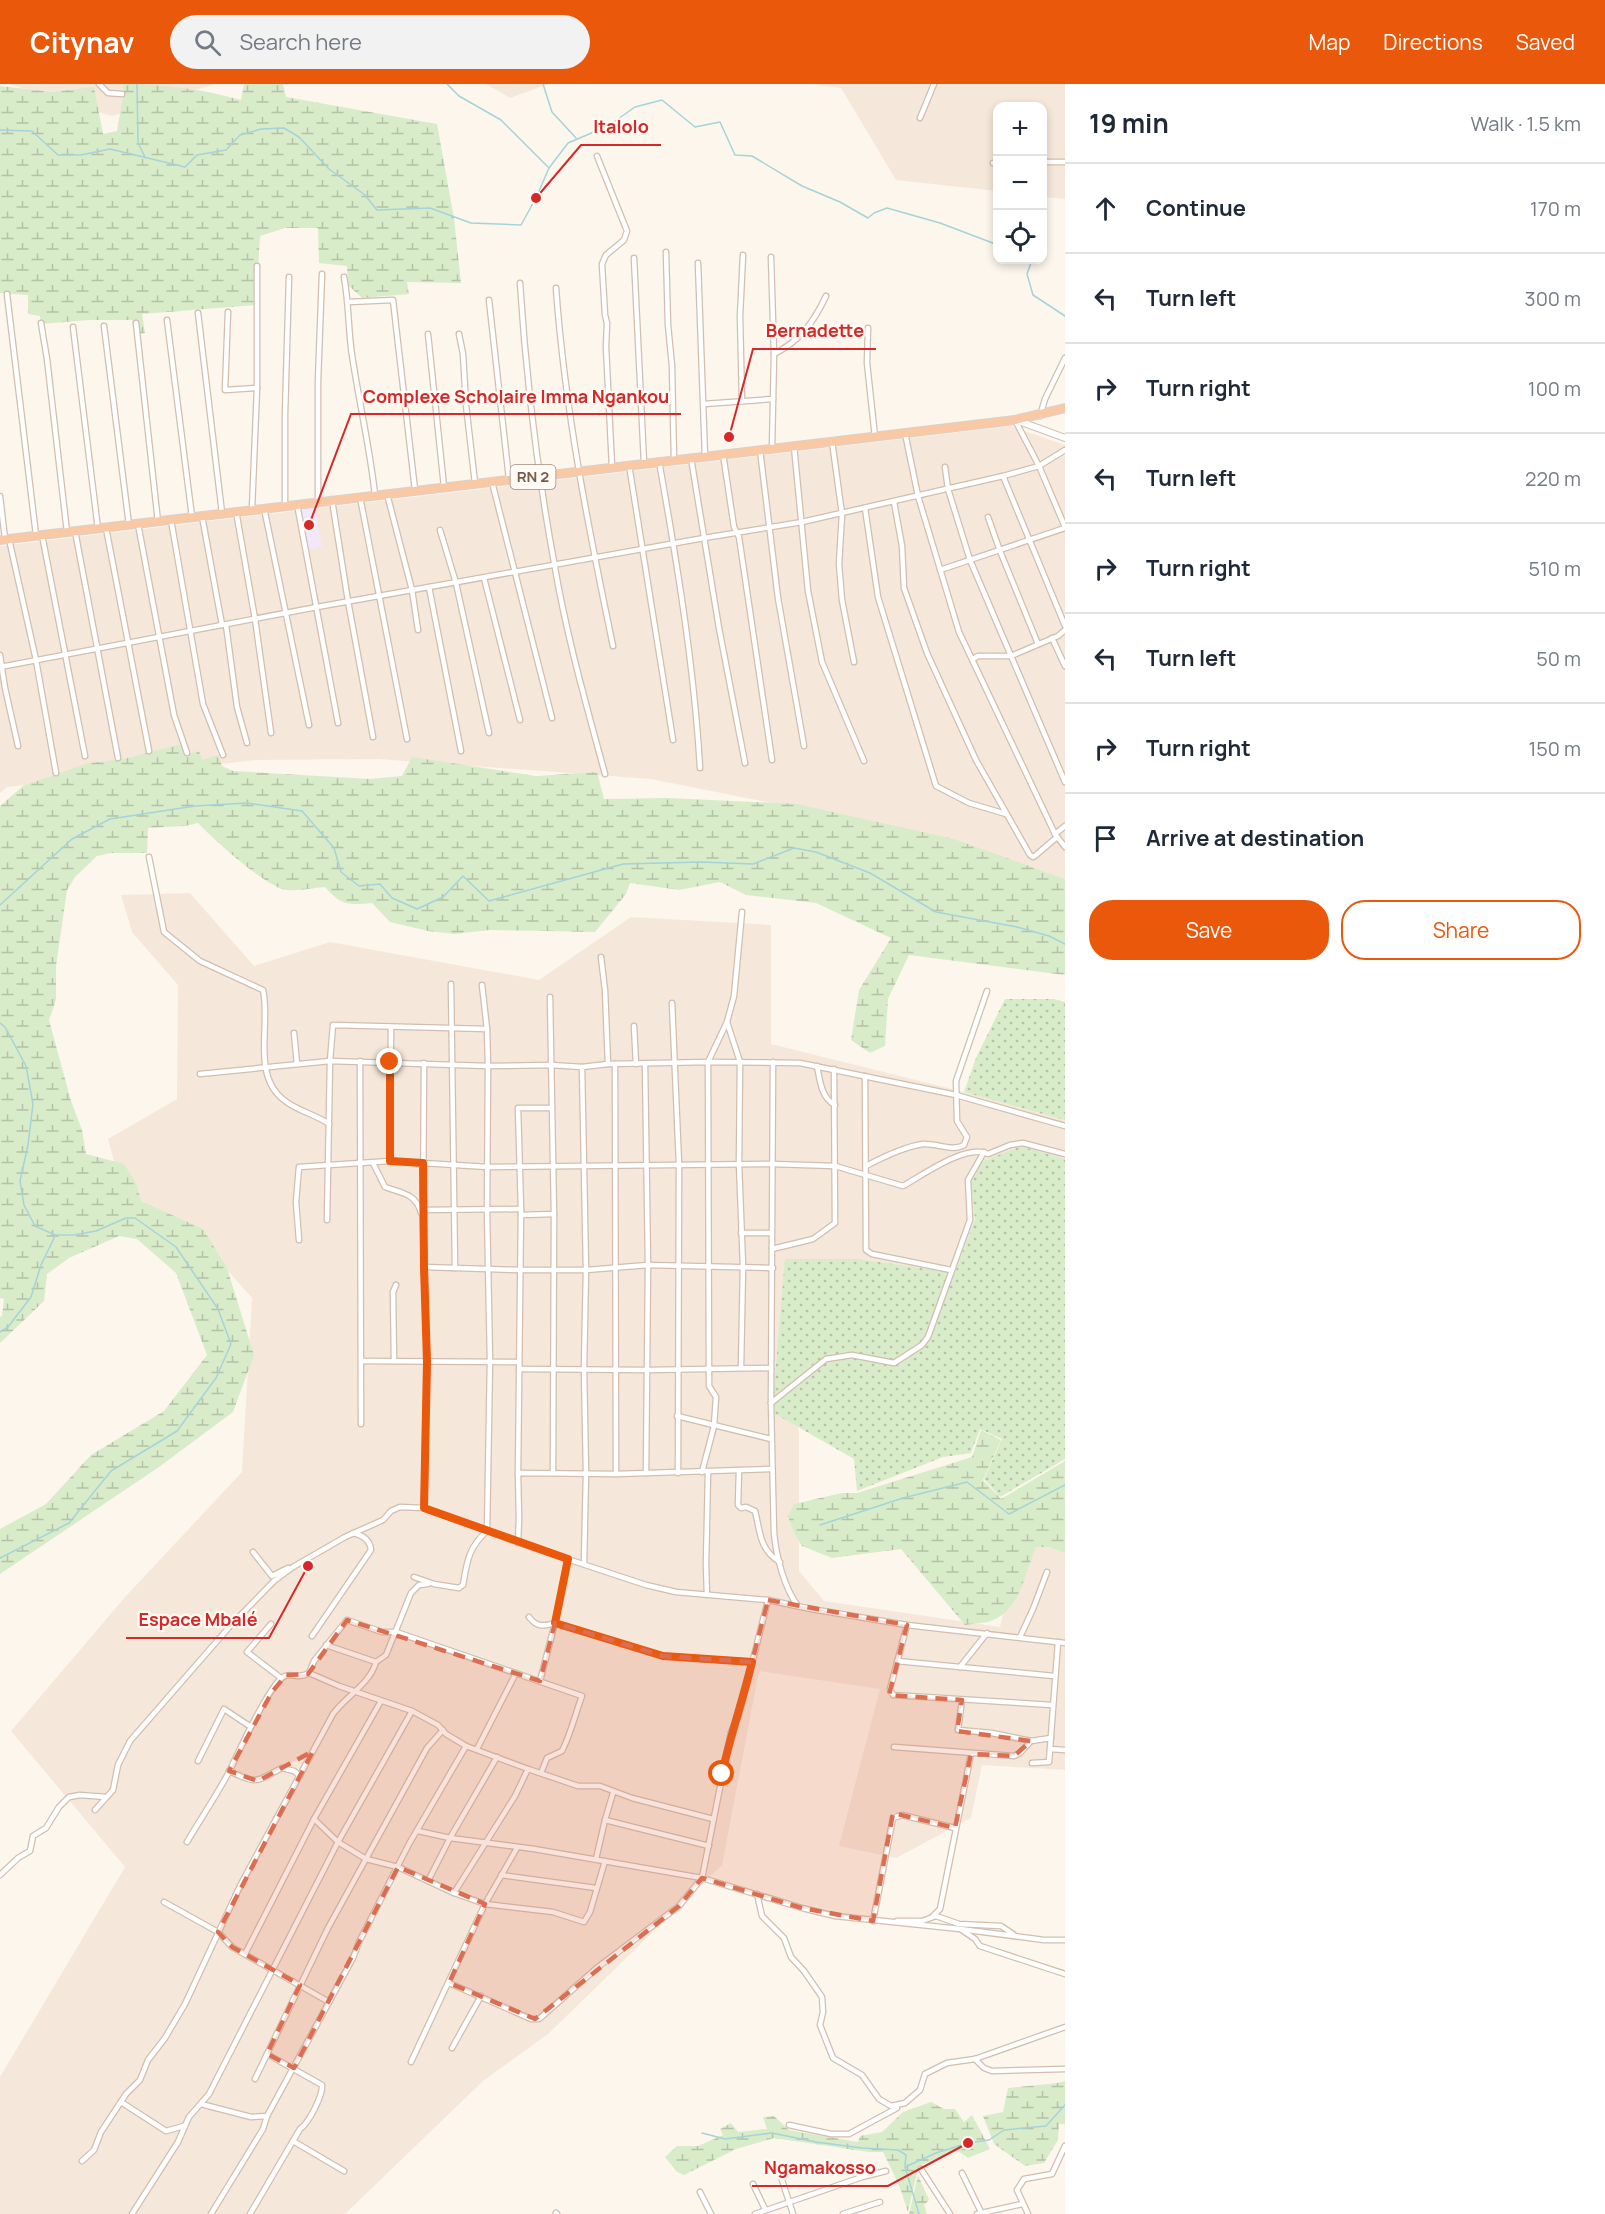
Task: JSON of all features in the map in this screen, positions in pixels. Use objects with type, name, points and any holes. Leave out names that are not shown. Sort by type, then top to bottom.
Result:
[{"type":"highway","name":"RN 2","points":[[5,539],[1015,420],[1040,416],[1065,408]]},
{"type":"street","points":[[99,84],[108,93],[122,94]]},
{"type":"street","points":[[920,118],[934,84]]},
{"type":"street","points":[[597,156],[627,231],[624,240],[606,255],[602,264],[607,328],[612,467]]},
{"type":"street","points":[[1047,162],[1065,162]]},
{"type":"street","points":[[666,252],[674,460]]},
{"type":"street","points":[[742,400],[740,316],[743,255]]},
{"type":"street","points":[[771,257],[774,354],[771,449]]},
{"type":"street","points":[[634,258],[644,463]]},
{"type":"street","points":[[698,263],[705,456]]},
{"type":"street","points":[[252,509],[257,388],[257,266]]},
{"type":"street","points":[[318,502],[318,381],[322,274]]},
{"type":"street","points":[[285,505],[289,277]]},
{"type":"street","points":[[344,277],[349,302],[351,348],[365,436],[371,458],[375,495]]},
{"type":"street","points":[[520,283],[540,476],[554,565],[578,672],[605,774]]},
{"type":"street","points":[[556,288],[578,471],[613,646]]},
{"type":"street","points":[[7,294],[39,535],[85,756]]},
{"type":"street","points":[[774,354],[786,348],[812,324],[826,296]]},
{"type":"street","points":[[349,302],[393,300],[415,490]]},
{"type":"street","points":[[489,300],[509,480]]},
{"type":"street","points":[[228,312],[225,390],[257,388]]},
{"type":"street","points":[[198,313],[222,513]]},
{"type":"street","points":[[167,320],[192,517]]},
{"type":"street","points":[[41,322],[71,531],[98,649],[118,758]]},
{"type":"street","points":[[136,323],[158,522]]},
{"type":"street","points":[[73,327],[102,528],[129,642],[149,752]]},
{"type":"street","points":[[104,327],[129,525]]},
{"type":"street","points":[[868,328],[867,363],[875,436]]},
{"type":"street","points":[[428,334],[444,487]]},
{"type":"street","points":[[459,334],[463,354],[475,483]]},
{"type":"street","points":[[1040,416],[1045,399],[1065,358]]},
{"type":"street","points":[[704,405],[773,399]]},
{"type":"street","points":[[1015,420],[1065,438]]},
{"type":"street","points":[[940,570],[1065,528],[1039,466],[1015,420]]},
{"type":"street","points":[[905,433],[918,496],[959,632],[1056,835],[1065,848]]},
{"type":"street","points":[[832,441],[842,514],[840,564],[842,600],[854,662]]},
{"type":"street","points":[[794,446],[809,602],[822,662],[864,761]]},
{"type":"street","points":[[760,450],[778,598],[804,746]]},
{"type":"street","points":[[1,667],[348,601],[842,514],[1039,466],[1065,450]]},
{"type":"street","points":[[723,454],[772,760]]},
{"type":"street","points":[[691,458],[719,628],[745,763]]},
{"type":"street","points":[[659,461],[686,620],[698,725],[700,768]]},
{"type":"street","points":[[629,465],[673,740]]},
{"type":"street","points":[[945,467],[948,489],[969,560],[1065,782]]},
{"type":"street","points":[[973,659],[978,656],[1011,656],[1052,638],[1065,628],[1003,476]]},
{"type":"street","points":[[492,482],[552,718]]},
{"type":"street","points":[[387,494],[412,590],[418,630]]},
{"type":"street","points":[[0,496],[5,539],[36,660],[56,773]]},
{"type":"street","points":[[360,498],[407,739]]},
{"type":"street","points":[[332,500],[348,601],[374,737]]},
{"type":"street","points":[[894,502],[902,546],[904,588],[927,653],[976,760],[1021,843],[1033,857],[1065,826]]},
{"type":"street","points":[[297,504],[338,723]]},
{"type":"street","points":[[264,508],[309,725]]},
{"type":"street","points":[[866,508],[878,597],[936,786],[969,803],[1006,814]]},
{"type":"street","points":[[236,511],[255,619],[271,733]]},
{"type":"street","points":[[202,516],[224,625],[237,707],[248,743]]},
{"type":"street","points":[[988,517],[1038,644]]},
{"type":"street","points":[[171,520],[203,704],[223,755]]},
{"type":"street","points":[[138,524],[174,715],[187,753]]},
{"type":"street","points":[[440,530],[456,583],[489,733]]},
{"type":"street","points":[[484,578],[520,720]]},
{"type":"street","points":[[429,587],[461,752]]},
{"type":"street","points":[[1052,638],[1065,666]]},
{"type":"street","points":[[0,655],[18,746]]},
{"type":"street","points":[[149,857],[164,932],[200,961],[262,990],[264,1067],[283,1100],[315,1114],[329,1124]]},
{"type":"street","points":[[702,1472],[714,1426],[717,1397],[709,1389],[708,1062],[727,1022],[734,996],[742,912]]},
{"type":"street","points":[[601,957],[605,990],[608,1064]]},
{"type":"street","points":[[451,984],[455,1268]]},
{"type":"street","points":[[414,1577],[457,1589],[463,1585],[467,1561],[477,1540],[487,1531],[490,1361],[487,1211],[488,1066],[482,985]]},
{"type":"street","points":[[866,1166],[916,1145],[963,1147],[967,1137],[957,1121],[957,1081],[987,991]]},
{"type":"street","points":[[549,997],[554,1214],[553,1472]]},
{"type":"street","points":[[672,1003],[679,1164],[678,1473]]},
{"type":"street","points":[[727,1022],[740,1062],[743,1266],[741,1367]]},
{"type":"street","points":[[327,1220],[330,1061],[333,1025],[487,1029]]},
{"type":"street","points":[[634,1026],[636,1064]]},
{"type":"street","points":[[390,1161],[391,1027]]},
{"type":"street","points":[[294,1033],[297,1064]]},
{"type":"street","points":[[200,1074],[330,1061],[582,1067],[608,1064],[708,1062],[800,1063],[956,1095],[1065,1126]]},
{"type":"street","points":[[360,1061],[361,1424]]},
{"type":"street","points":[[773,1062],[771,1439],[775,1540],[788,1591],[798,1606]]},
{"type":"street","points":[[424,1063],[423,1220],[427,1362],[424,1508]]},
{"type":"street","points":[[615,1064],[616,1474]]},
{"type":"street","points":[[645,1064],[648,1265],[646,1473]]},
{"type":"street","points":[[817,1066],[824,1092],[828,1100],[835,1105]]},
{"type":"street","points":[[582,1067],[586,1270],[584,1564]]},
{"type":"street","points":[[771,1249],[813,1239],[834,1225],[834,1069]]},
{"type":"street","points":[[865,1076],[866,1250],[872,1254],[951,1270]]},
{"type":"street","points":[[518,1543],[521,1167],[518,1108],[552,1108]]},
{"type":"street","points":[[299,1240],[296,1208],[298,1167],[390,1161],[488,1167],[772,1164],[835,1166],[903,1186],[959,1155],[984,1152],[988,1154],[1010,1145],[1023,1143],[1065,1154]]},
{"type":"street","points":[[771,1403],[826,1359],[852,1355],[894,1363],[922,1345],[937,1315],[971,1216],[968,1180],[984,1152]]},
{"type":"street","points":[[373,1163],[385,1187],[404,1191],[414,1199],[420,1206],[423,1220]]},
{"type":"street","points":[[423,1210],[554,1214]]},
{"type":"street","points":[[741,1233],[771,1233]]},
{"type":"street","points":[[424,1267],[520,1270],[586,1270],[648,1265],[773,1268]]},
{"type":"street","points":[[394,1362],[393,1292],[396,1285]]},
{"type":"street","points":[[361,1361],[519,1362]]},
{"type":"street","points":[[519,1369],[771,1368]]},
{"type":"street","points":[[677,1416],[771,1439]]},
{"type":"street","points":[[518,1473],[616,1474],[772,1469]]},
{"type":"street","points":[[739,1470],[738,1505],[741,1509],[746,1507],[755,1511],[760,1538],[773,1557],[780,1562]]},
{"type":"street","points":[[707,1595],[708,1472]]},
{"type":"street","points":[[253,1552],[272,1576],[293,1567],[352,1533],[383,1520],[391,1511],[400,1507],[424,1508],[518,1543],[667,1590],[768,1600],[907,1625],[1065,1643]]},
{"type":"street","points":[[312,1636],[371,1550],[366,1539],[360,1534],[352,1533]]},
{"type":"street","points":[[540,1681],[568,1559]]},
{"type":"street","points":[[95,1810],[113,1790],[120,1760],[137,1733],[245,1610],[293,1567]]},
{"type":"street","points":[[1020,1637],[1034,1610],[1047,1572]]},
{"type":"street","points":[[82,2161],[94,2150],[101,2132],[121,2102],[140,2080],[148,2060],[185,2004],[218,1932],[333,1714],[370,1677],[376,1662],[386,1655],[413,1590],[419,1585],[434,1584]]},
{"type":"street","points":[[449,1983],[531,2019],[539,2019],[598,1967],[679,1906],[702,1878],[731,1732],[739,1715],[768,1600]]},
{"type":"street","points":[[529,1617],[537,1625],[555,1623],[663,1656],[752,1662]]},
{"type":"street","points":[[187,1842],[229,1771],[251,1726],[281,1678],[288,1675],[300,1677],[309,1672],[326,1645],[347,1620],[381,1632],[396,1632],[582,1696],[573,1729],[562,1751],[547,1758],[541,1773]]},
{"type":"street","points":[[271,1624],[247,1652],[281,1678]]},
{"type":"street","points":[[907,1625],[890,1689],[893,1695],[1052,1705]]},
{"type":"street","points":[[960,1667],[987,1633]]},
{"type":"street","points":[[1032,1763],[1049,1762],[1058,1642]]},
{"type":"street","points":[[326,1645],[376,1662]]},
{"type":"street","points":[[897,1661],[1054,1676]]},
{"type":"street","points":[[309,1672],[354,1692],[412,1711],[466,1746],[528,1769],[578,1786],[596,1786],[613,1793],[713,1819]]},
{"type":"street","points":[[477,1749],[516,1673]]},
{"type":"street","points":[[962,1700],[958,1730],[992,1733],[1031,1741],[1051,1738]]},
{"type":"street","points":[[245,1954],[314,1819],[381,1701]]},
{"type":"street","points":[[198,1761],[224,1709],[251,1726]]},
{"type":"street","points":[[132,2214],[178,2142],[189,2117],[201,2104],[219,2076],[338,1842],[412,1711]]},
{"type":"street","points":[[255,2079],[300,1985],[366,1859],[427,1748],[443,1730]]},
{"type":"street","points":[[894,1747],[1014,1756],[1031,1741]]},
{"type":"street","points":[[211,2214],[263,2129],[267,2115],[329,2002],[398,1867],[466,1746]]},
{"type":"street","points":[[1050,1749],[1065,1750]]},
{"type":"street","points":[[880,1922],[922,1921],[933,1916],[939,1909],[971,1754]]},
{"type":"street","points":[[428,1881],[497,1757]]},
{"type":"street","points":[[229,1771],[253,1782],[262,1780],[282,1768],[294,1771],[300,1776]]},
{"type":"street","points":[[454,1893],[515,1796],[528,1769]]},
{"type":"street","points":[[596,1859],[604,1820],[613,1793]]},
{"type":"street","points":[[0,1875],[18,1858],[30,1851],[33,1836],[46,1828],[59,1806],[69,1797],[80,1795],[106,1797]]},
{"type":"street","points":[[873,1921],[893,1818],[902,1815],[955,1828]]},
{"type":"street","points":[[314,1819],[338,1842],[366,1859],[398,1867],[454,1893],[485,1904],[553,1912],[584,1922],[590,1912],[605,1861]]},
{"type":"street","points":[[604,1820],[709,1846]]},
{"type":"street","points":[[418,1831],[702,1878],[835,1916],[1044,1940],[1065,1940]]},
{"type":"street","points":[[411,2062],[485,1904],[517,1848]]},
{"type":"street","points":[[501,1875],[596,1888]]},
{"type":"street","points":[[757,1894],[760,1912],[784,1938],[790,1957],[804,1971],[822,1996],[823,2012],[820,2025],[833,2058],[862,2075],[886,2105],[894,2106],[905,2103]]},
{"type":"street","points":[[164,1902],[218,1932],[231,1947],[329,2002]]},
{"type":"street","points":[[933,1916],[959,1924],[1001,1926],[1014,1935]]},
{"type":"street","points":[[960,1929],[975,1939],[980,1946],[1065,1974]]},
{"type":"street","points":[[452,2048],[481,1996]]},
{"type":"street","points":[[789,2125],[831,2134],[849,2134],[905,2103],[920,2090],[926,2074],[947,2063],[975,2059],[1065,2027]]},
{"type":"street","points":[[250,2214],[300,2129],[309,2120],[323,2089],[322,2085],[267,2054]]},
{"type":"street","points":[[975,2059],[984,2068],[992,2071],[1065,2068]]},
{"type":"street","points":[[121,2102],[166,2131],[184,2126]]},
{"type":"street","points":[[201,2104],[251,2117],[267,2115]]},
{"type":"street","points":[[293,2142],[344,2171]]},
{"type":"street","points":[[1029,2214],[1017,2190],[1024,2179],[1052,2174],[1065,2146]]},
{"type":"street","points":[[921,2169],[950,2214]]},
{"type":"street","points":[[755,2214],[886,2171]]},
{"type":"street","points":[[962,2173],[980,2214],[1022,2204]]},
{"type":"street","points":[[782,2180],[794,2214]]},
{"type":"street","points":[[753,2184],[765,2209]]},
{"type":"street","points":[[700,2192],[711,2214]]},
{"type":"street","points":[[843,2214],[880,2202]]},
{"type":"highlighted area","points":[[768,1600],[907,1625],[889,1695],[962,1700],[957,1731],[1031,1741],[1014,1756],[971,1754],[955,1828],[893,1813],[873,1921],[802,1908],[702,1878],[679,1906],[535,2019],[449,1983],[485,1904],[398,1867],[294,2068],[267,2054],[300,1985],[232,1947],[218,1932],[313,1751],[258,1781],[229,1771],[272,1692],[286,1675],[308,1674],[347,1620],[540,1681],[555,1623],[663,1656],[752,1662]]},
{"type":"shaded area","points":[[9,84],[215,84],[112,116]]},
{"type":"shaded area","points":[[486,84],[549,84],[510,98]]},
{"type":"shaded area","points":[[812,84],[1065,84],[1065,199],[1047,197],[1047,102],[993,102],[993,191],[896,180],[841,88]]},
{"type":"shaded area","points":[[1010,426],[1065,445],[1065,879],[948,838],[651,779],[378,759],[256,760],[7,787],[0,793],[0,546]]},
{"type":"shaded area","points":[[313,502],[322,546],[306,551],[297,504]]},
{"type":"shaded area","points":[[190,893],[254,966],[330,942],[539,980],[631,917],[771,925],[771,1044],[964,1092],[1065,1120],[1065,1160],[971,1184],[975,1218],[955,1274],[859,1259],[785,1260],[787,1371],[799,1433],[799,1571],[824,1601],[1000,1627],[1025,1516],[1065,1498],[1065,1770],[982,1765],[971,1818],[896,1858],[839,1846],[880,1689],[759,1671],[722,1865],[548,2034],[483,2081],[345,2214],[0,2214],[0,2077],[125,1867],[11,1731],[126,1596],[242,1472],[252,1298],[205,1245],[121,1187],[108,1139],[177,1099],[178,985],[132,932],[121,895]]},
{"type":"green space","points":[[123,84],[182,88],[241,100],[244,84],[283,84],[286,97],[437,124],[454,218],[461,283],[407,282],[409,294],[362,298],[348,285],[347,266],[319,263],[318,228],[285,228],[260,236],[256,305],[142,314],[145,333],[136,334],[132,320],[89,320],[41,324],[40,316],[28,314],[28,295],[0,293],[0,86],[52,92],[94,87],[103,134],[117,131],[124,91]]},
{"type":"green space","points":[[181,744],[185,755],[199,751],[202,760],[218,755],[222,766],[233,771],[370,779],[402,776],[412,757],[536,776],[597,772],[604,799],[668,798],[797,804],[954,839],[1065,879],[1065,975],[909,955],[888,999],[885,1046],[870,1053],[851,1040],[859,990],[891,938],[816,903],[746,895],[720,882],[679,890],[630,883],[626,894],[595,932],[489,930],[455,934],[428,931],[390,922],[372,903],[346,903],[336,898],[325,887],[287,890],[278,887],[241,862],[198,823],[148,828],[147,853],[111,853],[97,856],[75,877],[67,890],[56,966],[56,1000],[49,1020],[71,1101],[82,1130],[86,1154],[124,1164],[136,1183],[141,1201],[203,1229],[227,1268],[254,1355],[233,1412],[159,1467],[0,1574],[0,1529],[46,1504],[91,1455],[164,1411],[207,1355],[176,1273],[137,1239],[119,1236],[69,1258],[47,1274],[44,1301],[0,1343],[0,1317],[4,1299],[0,1298],[0,806],[23,786],[88,763],[124,759]]},
{"type":"green space","points":[[1005,999],[1054,999],[1065,1002],[1065,1120],[964,1092],[976,1058]]},
{"type":"green space","points":[[1021,1146],[1065,1159],[1065,1459],[1000,1497],[984,1479],[1002,1439],[980,1429],[971,1453],[943,1457],[857,1491],[854,1459],[772,1412],[785,1259],[859,1259],[955,1273],[975,1219],[971,1184],[981,1162]]},
{"type":"green space","points":[[981,1430],[1001,1440],[983,1480],[1001,1499],[1065,1461],[1065,1553],[1049,1547],[1036,1547],[1016,1598],[1003,1614],[993,1620],[965,1625],[901,1549],[832,1558],[802,1546],[794,1533],[788,1516],[794,1504],[842,1493],[857,1493],[972,1457]]},
{"type":"green space","points":[[1065,2081],[1065,2124],[1059,2124],[1058,2140],[1044,2163],[1025,2166],[994,2144],[983,2116],[1003,2112],[1008,2088]]},
{"type":"green space","points":[[931,2102],[944,2109],[955,2109],[964,2122],[972,2115],[990,2149],[968,2158],[958,2151],[921,2165],[908,2212],[899,2185],[883,2152],[774,2138],[736,2149],[684,2175],[677,2172],[665,2157],[677,2146],[698,2146],[723,2135],[720,2129],[731,2123],[738,2132],[767,2129],[763,2117],[774,2116],[789,2130],[858,2142],[860,2136],[882,2132],[903,2112]]},
{"type":"green space","points":[[918,2175],[929,2200],[924,2205],[927,2214],[909,2214]]},
{"type":"waterway","points":[[137,84],[138,143],[145,157]]},
{"type":"waterway","points":[[447,84],[459,96],[501,120],[548,167]]},
{"type":"waterway","points":[[543,84],[552,112],[576,138]]},
{"type":"waterway","points":[[0,130],[32,131],[58,155],[81,155],[110,149],[185,167],[197,155],[226,150],[240,135],[261,129],[284,128],[299,137],[329,169],[365,195],[377,210],[430,208],[471,223],[521,225],[549,168],[568,143],[608,126],[635,107],[662,100],[695,127],[720,122],[735,155],[752,156],[802,186],[840,202],[868,218],[887,208],[940,223],[993,243]]},
{"type":"waterway","points":[[1031,264],[1027,274],[1033,295],[1065,316]]},
{"type":"waterway","points":[[0,905],[72,839],[110,819],[195,806],[247,803],[302,811],[334,848],[341,872],[359,886],[380,884],[392,898],[417,909],[443,897],[463,876],[489,901],[623,864],[701,862],[753,864],[794,848],[816,852],[870,873],[936,912],[1017,927],[1049,936],[1065,944]]},
{"type":"waterway","points":[[0,1023],[5,1027],[26,1066],[33,1104],[28,1145],[20,1181],[24,1205],[35,1226],[55,1235],[74,1235],[96,1231],[126,1218],[135,1218],[176,1247],[218,1309],[231,1344],[216,1378],[177,1431],[111,1471],[69,1523],[0,1558]]},
{"type":"waterway","points":[[0,1332],[8,1327],[31,1297],[41,1265],[55,1236]]},
{"type":"waterway","points":[[820,1525],[903,1498],[967,1482],[1009,1514],[1065,1485]]},
{"type":"waterway","points":[[919,2214],[905,2167],[936,2153],[968,2143],[989,2140],[1004,2130],[1046,2126],[1065,2105]]},
{"type":"waterway","points":[[702,2133],[725,2139],[772,2133],[816,2142],[898,2150],[906,2155],[905,2165]]},
{"type":"place","name":"Italolo","points":[[536,198]]},
{"type":"place","name":"Bernadette","points":[[729,437]]},
{"type":"place","name":"Complexe Scholaire Imma Ngankou","points":[[309,525]]},
{"type":"place","name":"Espace Mbalé","points":[[308,1566]]},
{"type":"place","name":"Ngamakosso","points":[[968,2143]]},
{"type":"route","points":[[390,1062],[390,1161],[423,1163],[427,1362],[424,1508],[568,1559],[555,1623],[663,1656],[752,1662],[739,1715],[731,1732],[722,1774]]}]
